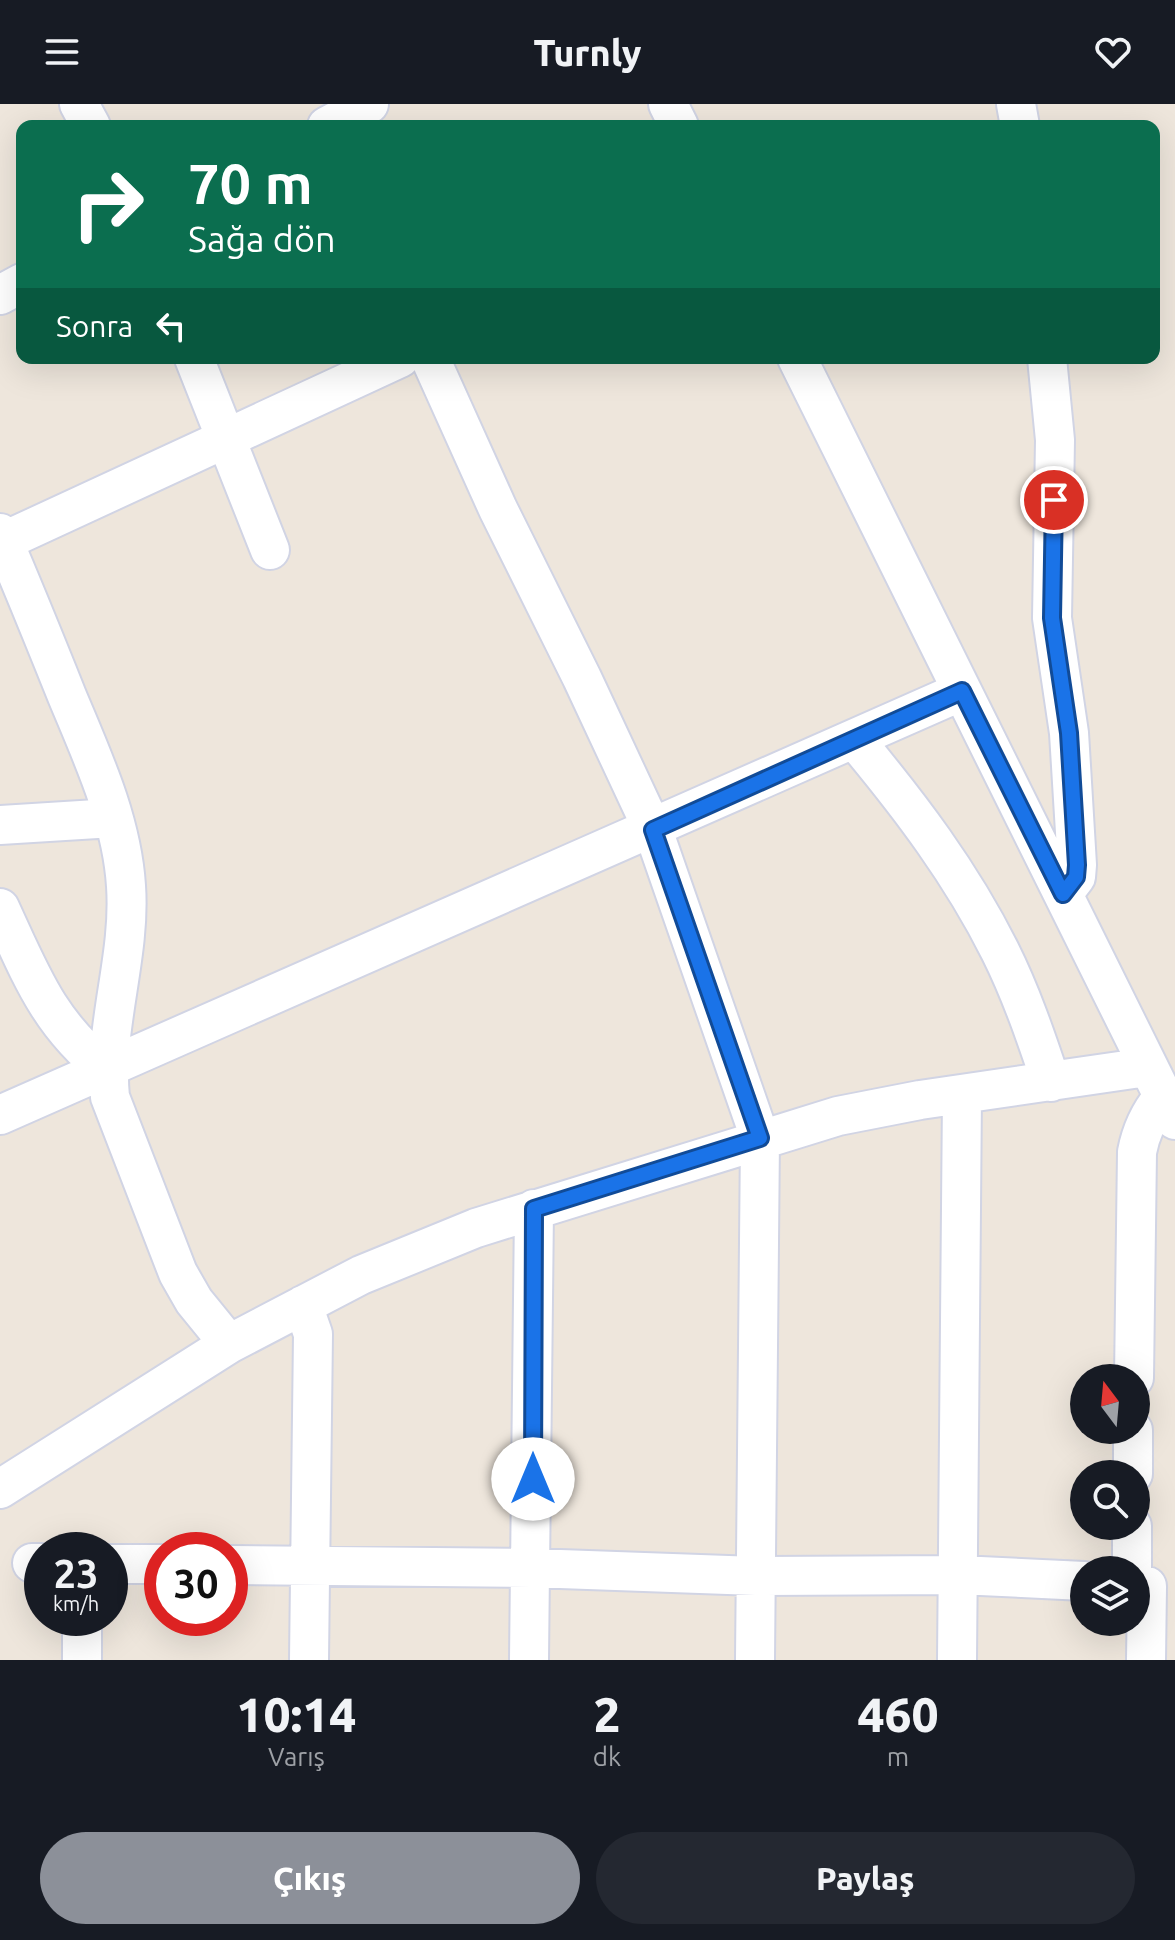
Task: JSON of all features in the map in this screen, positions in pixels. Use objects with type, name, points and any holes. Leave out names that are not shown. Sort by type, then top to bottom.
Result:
[{"type":"street","points":[[338,120],[369,104]]},
{"type":"street","points":[[196,364],[270,550]]},
{"type":"street","points":[[229,1344],[194,1301],[178,1273],[110,1097],[107,1070],[126,912],[124,866],[113,818],[86,743],[1,539],[387,364]]},
{"type":"street","points":[[433,364],[498,509],[653,830],[760,1138],[755,1660]]},
{"type":"street","points":[[800,364],[1161,1095]]},
{"type":"street","points":[[1048,364],[1055,440],[1052,618],[1069,733],[1077,865],[1076,877],[1063,894]]},
{"type":"street","points":[[0,1115],[653,830],[962,691]]},
{"type":"street","points":[[855,740],[933,838],[977,908],[1022,998],[1051,1082]]},
{"type":"street","points":[[0,825],[113,818]]},
{"type":"street","points":[[0,908],[39,994],[53,1016],[78,1045],[107,1070]]},
{"type":"street","points":[[0,1489],[229,1344],[303,1305],[420,1249],[534,1209],[760,1138],[879,1107],[1051,1082],[1161,1095]]},
{"type":"street","points":[[957,1660],[962,1095]]},
{"type":"street","points":[[1134,1364],[1137,1152],[1141,1131],[1161,1095]]},
{"type":"street","points":[[529,1660],[534,1209]]},
{"type":"street","points":[[303,1305],[313,1334],[309,1660]]},
{"type":"street","points":[[248,1565],[532,1568],[756,1576],[959,1575],[1070,1580]]},
{"type":"street","points":[[82,1636],[82,1660]]},
{"type":"street","points":[[1146,1660],[1147,1636]]},
{"type":"route","points":[[533,1479],[534,1209],[760,1138],[653,830],[962,691],[1063,894],[1076,877],[1077,865],[1069,733],[1052,618],[1054,500]]}]
